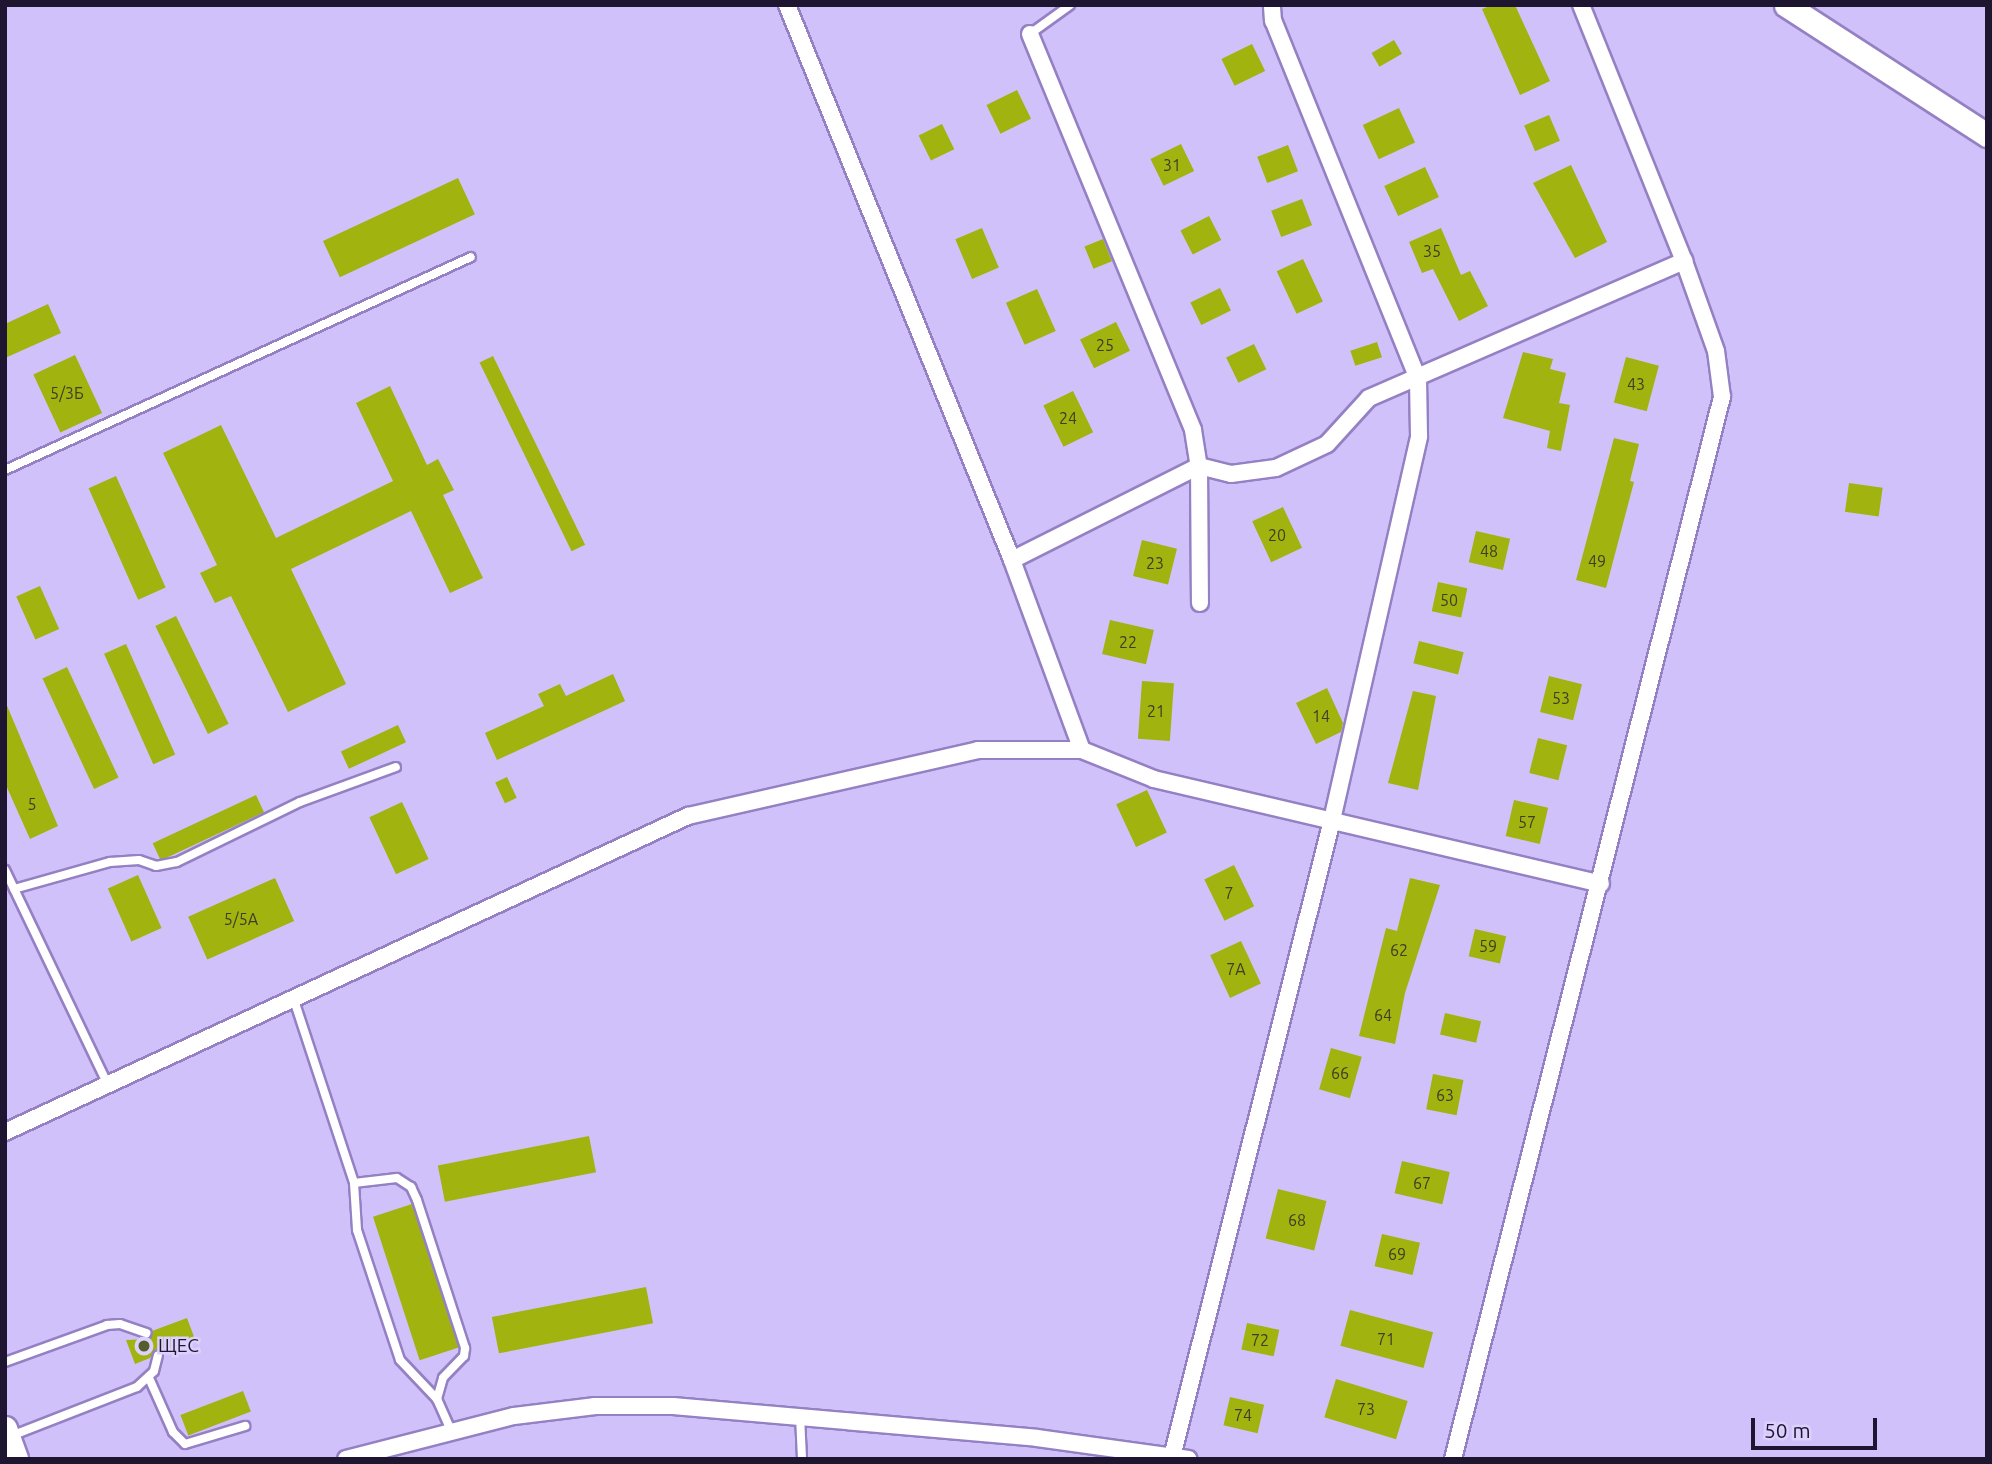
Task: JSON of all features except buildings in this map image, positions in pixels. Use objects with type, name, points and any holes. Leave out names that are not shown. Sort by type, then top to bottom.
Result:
[{"type":"street","points":[[787,5],[1012,560],[1082,750]]},
{"type":"street","points":[[1172,1457],[1332,820],[1419,436],[1418,379],[1273,21],[1272,5]]},
{"type":"street","points":[[1453,1459],[1601,884],[1722,397],[1716,351],[1684,261],[1581,5]]},
{"type":"street","points":[[1786,5],[1987,135]]},
{"type":"street","points":[[1030,34],[1193,430],[1199,466],[1200,603]]},
{"type":"street","points":[[1012,560],[1199,466],[1231,474],[1276,468],[1328,444],[1369,398],[1418,379],[1684,261]]},
{"type":"street","points":[[5,1132],[110,1087],[293,997],[688,816],[978,750],[1082,750],[1154,779],[1601,884]]},
{"type":"street","points":[[346,1459],[514,1416],[595,1406],[673,1406],[1037,1438],[1189,1459]]},
{"type":"lane","points":[[1030,34],[1070,5]]},
{"type":"lane","points":[[5,470],[471,257]]},
{"type":"lane","points":[[15,889],[110,862],[139,860],[156,866],[177,862],[300,802],[396,767]]},
{"type":"lane","points":[[5,870],[110,1087]]},
{"type":"lane","points":[[293,997],[354,1183],[357,1230],[400,1360],[437,1399],[451,1431]]},
{"type":"lane","points":[[354,1183],[397,1178],[411,1187],[417,1200],[465,1348],[464,1356],[443,1378],[437,1399]]},
{"type":"lane","points":[[5,1362],[107,1325],[120,1324],[146,1333]]},
{"type":"lane","points":[[10,1441],[137,1387],[149,1378],[158,1355]]},
{"type":"lane","points":[[149,1378],[173,1432],[185,1444],[245,1426]]},
{"type":"lane","points":[[800,1416],[802,1459]]},
{"type":"place","name":"ЩЕС","points":[[144,1346]]}]
